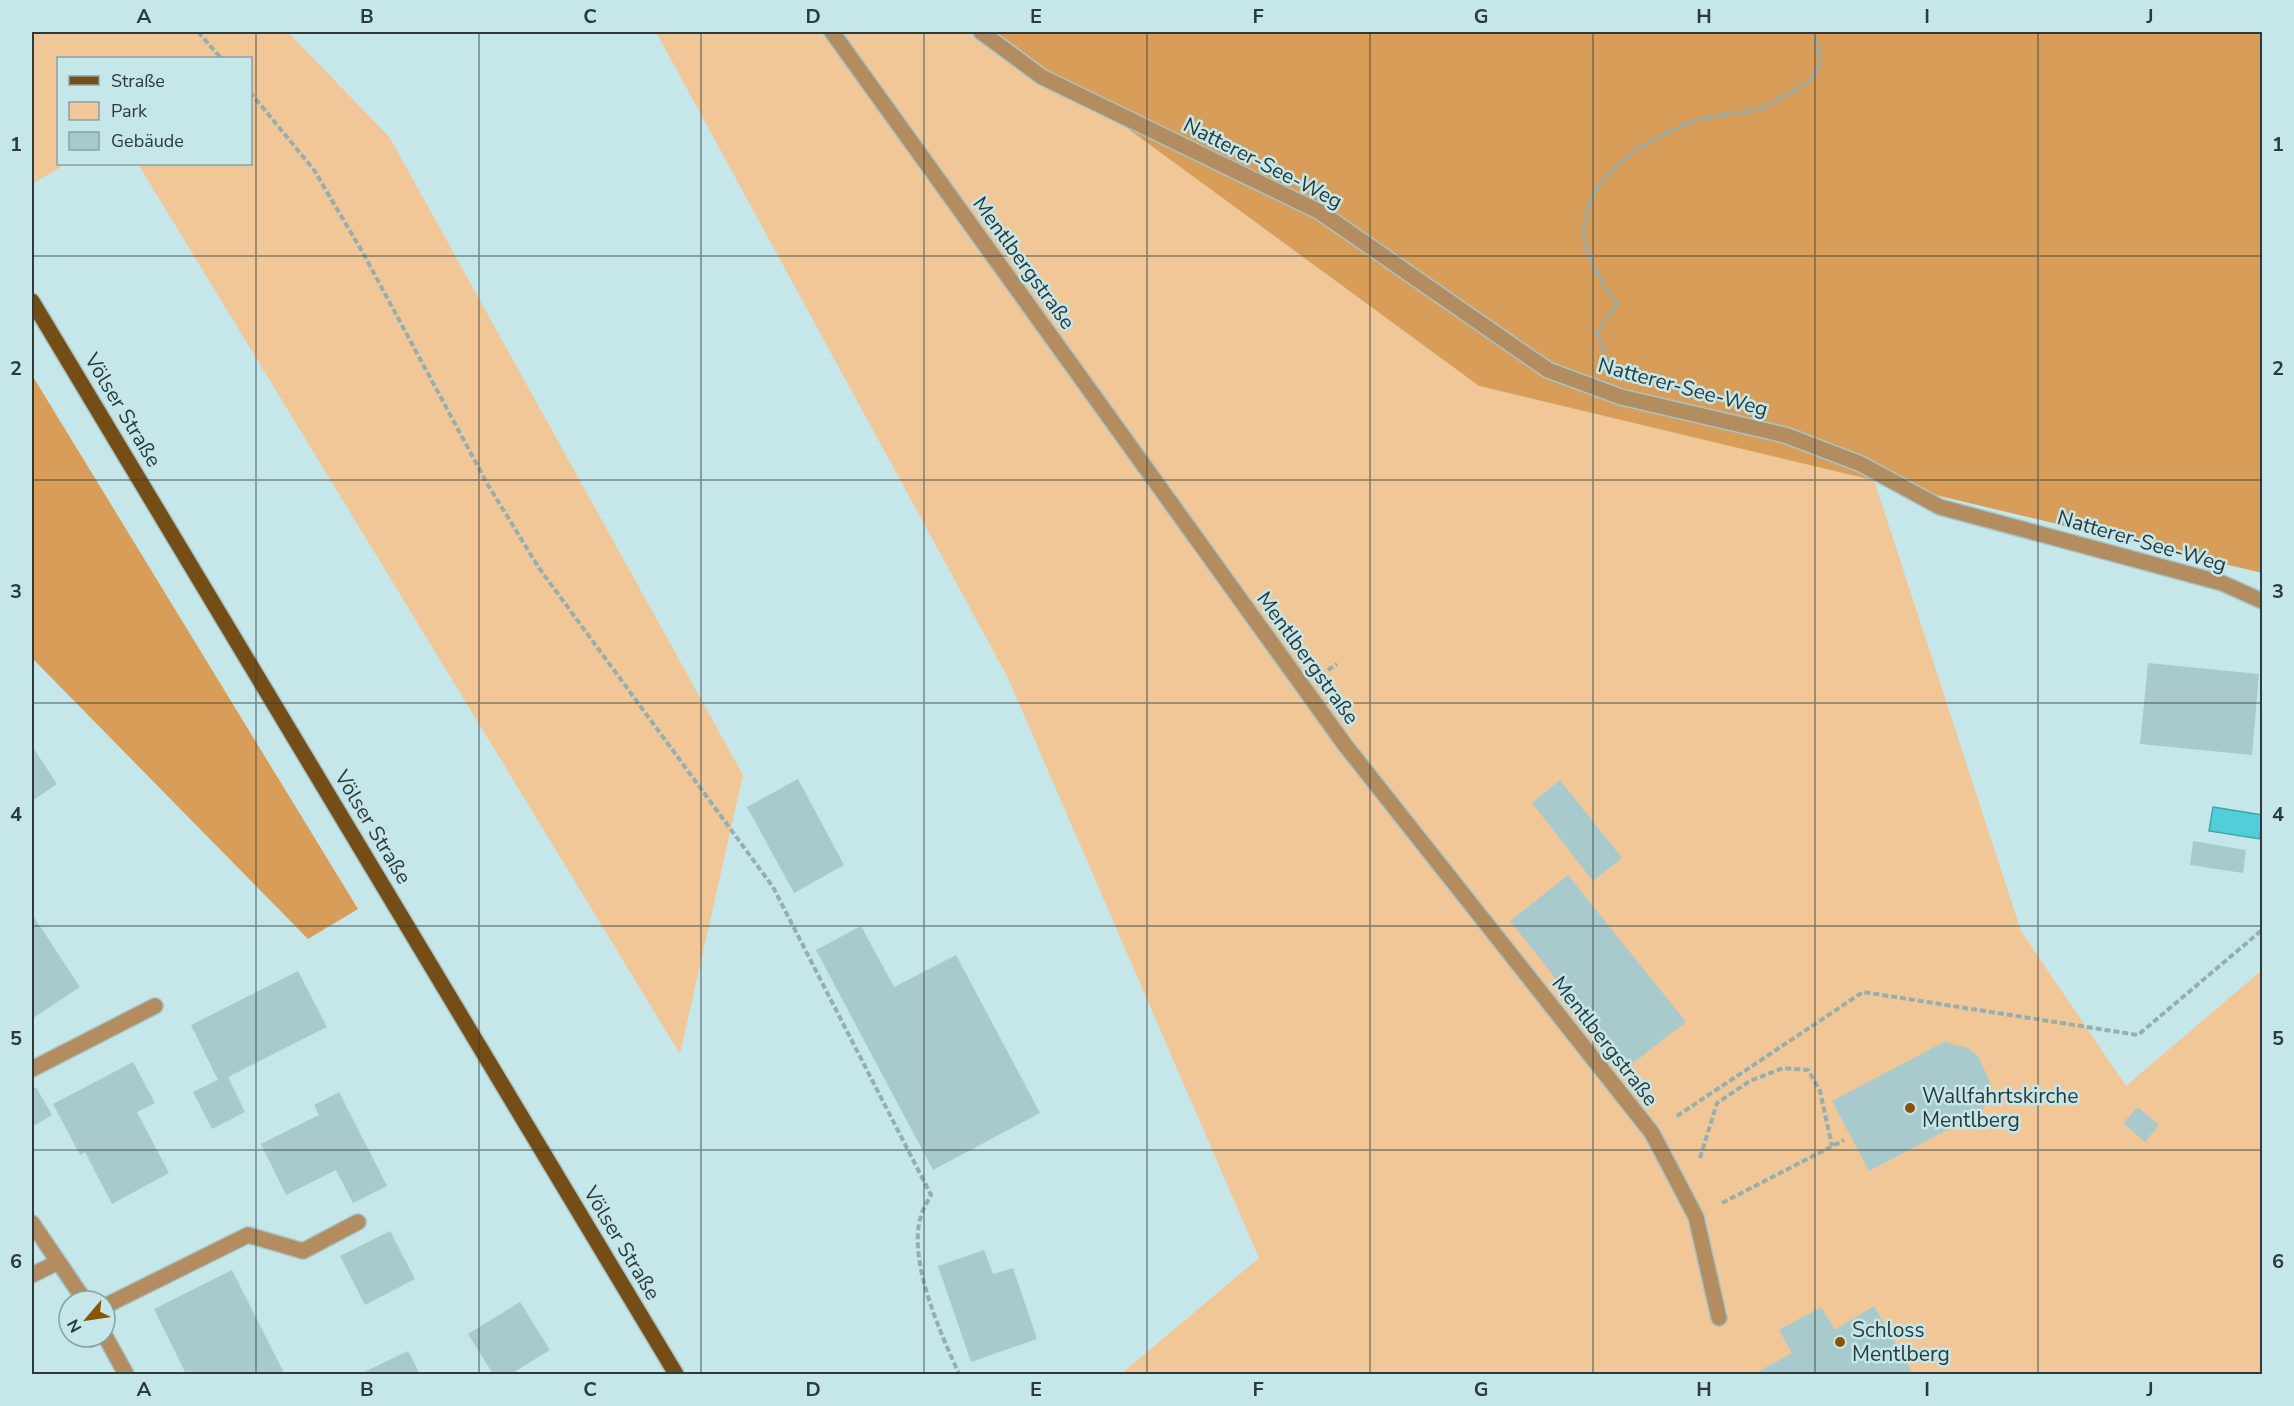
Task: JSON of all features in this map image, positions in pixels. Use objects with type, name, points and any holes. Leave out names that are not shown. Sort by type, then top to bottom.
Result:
[{"type":"main road","name":"Völser Straße","points":[[32,301],[676,1374]]},
{"type":"street","name":"Mentlbergstraße","points":[[832,32],[1345,745],[1652,1133],[1696,1217],[1719,1318]]},
{"type":"street","name":"Natterer-See-Weg","points":[[981,32],[1042,77],[1320,212],[1548,370],[1621,397],[1785,435],[1861,464],[1940,507],[2222,583],[2262,601]]},
{"type":"street","points":[[32,1069],[155,1006]]},
{"type":"street","points":[[117,1300],[248,1235],[303,1251],[358,1222]]},
{"type":"street","points":[[32,1223],[77,1289]]},
{"type":"street","points":[[32,1275],[58,1262]]},
{"type":"street","points":[[112,1349],[126,1374]]},
{"type":"path","points":[[198,32],[220,57]]},
{"type":"path","points":[[1621,397],[1597,333],[1617,304],[1592,263],[1584,235],[1588,203],[1603,181],[1636,151],[1672,130],[1704,118],[1764,107],[1799,87],[1814,75],[1821,57],[1813,32]]},
{"type":"path","points":[[252,94],[314,170],[363,254],[488,485],[539,568],[773,887],[931,1195],[921,1217],[918,1248],[926,1286],[959,1374]]},
{"type":"path","points":[[1652,1133],[1863,992],[2138,1035],[2262,930]]},
{"type":"path","points":[[1699,1161],[1717,1103],[1750,1081],[1783,1068],[1808,1070],[1820,1091],[1832,1146]]},
{"type":"path","points":[[1726,1202],[1844,1140]]},
{"type":"green space","points":[[32,32],[288,32],[390,138],[743,775],[680,1054],[139,165],[252,165],[252,57],[57,57],[57,165],[64,165],[32,184]]},
{"type":"green space","points":[[656,32],[996,32],[1479,386],[1874,480],[2021,931],[2126,1086],[2262,970],[2262,1374],[1121,1374],[1259,1258],[1007,676]]},
{"type":"shaded area","points":[[996,32],[2262,32],[2262,573],[1479,386]]},
{"type":"shaded area","points":[[32,375],[358,909],[308,939],[32,658]]},
{"type":"water","points":[[2213,807],[2262,815],[2260,839],[2209,831]]},
{"type":"building","points":[[2148,663],[2259,674],[2252,755],[2140,744]]},
{"type":"building","points":[[32,746],[57,784],[32,801]]},
{"type":"building","points":[[798,779],[844,865],[794,893],[747,807]]},
{"type":"building","points":[[1560,780],[1622,858],[1593,881],[1532,803]]},
{"type":"building","points":[[2193,841],[2246,850],[2243,873],[2190,865]]},
{"type":"building","points":[[1568,875],[1686,1022],[1627,1068],[1510,921]]},
{"type":"building","points":[[32,914],[80,987],[32,1019]]},
{"type":"building","points":[[861,926],[894,987],[956,955],[1040,1113],[933,1170],[816,950]]},
{"type":"building","points":[[298,971],[327,1027],[228,1077],[245,1112],[212,1129],[193,1092],[218,1080],[191,1025]]},
{"type":"building","name":"Wallfahrtskirche Mentlberg","points":[[1944,1042],[1968,1048],[1978,1056],[1989,1080],[1991,1092],[1987,1103],[1980,1113],[1869,1171],[1832,1101]]},
{"type":"building","points":[[133,1062],[155,1103],[137,1112],[169,1173],[112,1204],[85,1152],[80,1155],[53,1104]]},
{"type":"building","points":[[36,1087],[52,1115],[32,1127],[32,1090]]},
{"type":"building","points":[[339,1092],[387,1186],[353,1203],[336,1170],[286,1195],[261,1144],[319,1115],[314,1105]]},
{"type":"building","points":[[2138,1107],[2159,1125],[2145,1142],[2123,1123]]},
{"type":"building","points":[[390,1231],[415,1279],[365,1305],[340,1256]]},
{"type":"building","points":[[984,1250],[993,1274],[1013,1268],[1037,1339],[971,1362],[938,1266]]},
{"type":"building","points":[[232,1270],[285,1374],[186,1374],[154,1309]]},
{"type":"building","points":[[520,1302],[550,1350],[511,1374],[493,1374],[468,1334]]},
{"type":"building","name":"Schloss Mentlberg","points":[[1874,1306],[1913,1374],[1754,1374],[1792,1353],[1779,1330],[1821,1307],[1835,1330]]},
{"type":"building","points":[[408,1351],[420,1374],[362,1373]]},
{"type":"place","name":"Wallfahrtskirche Mentlberg","points":[[1910,1108]]},
{"type":"place","name":"Schloss Mentlberg","points":[[1840,1342]]}]
